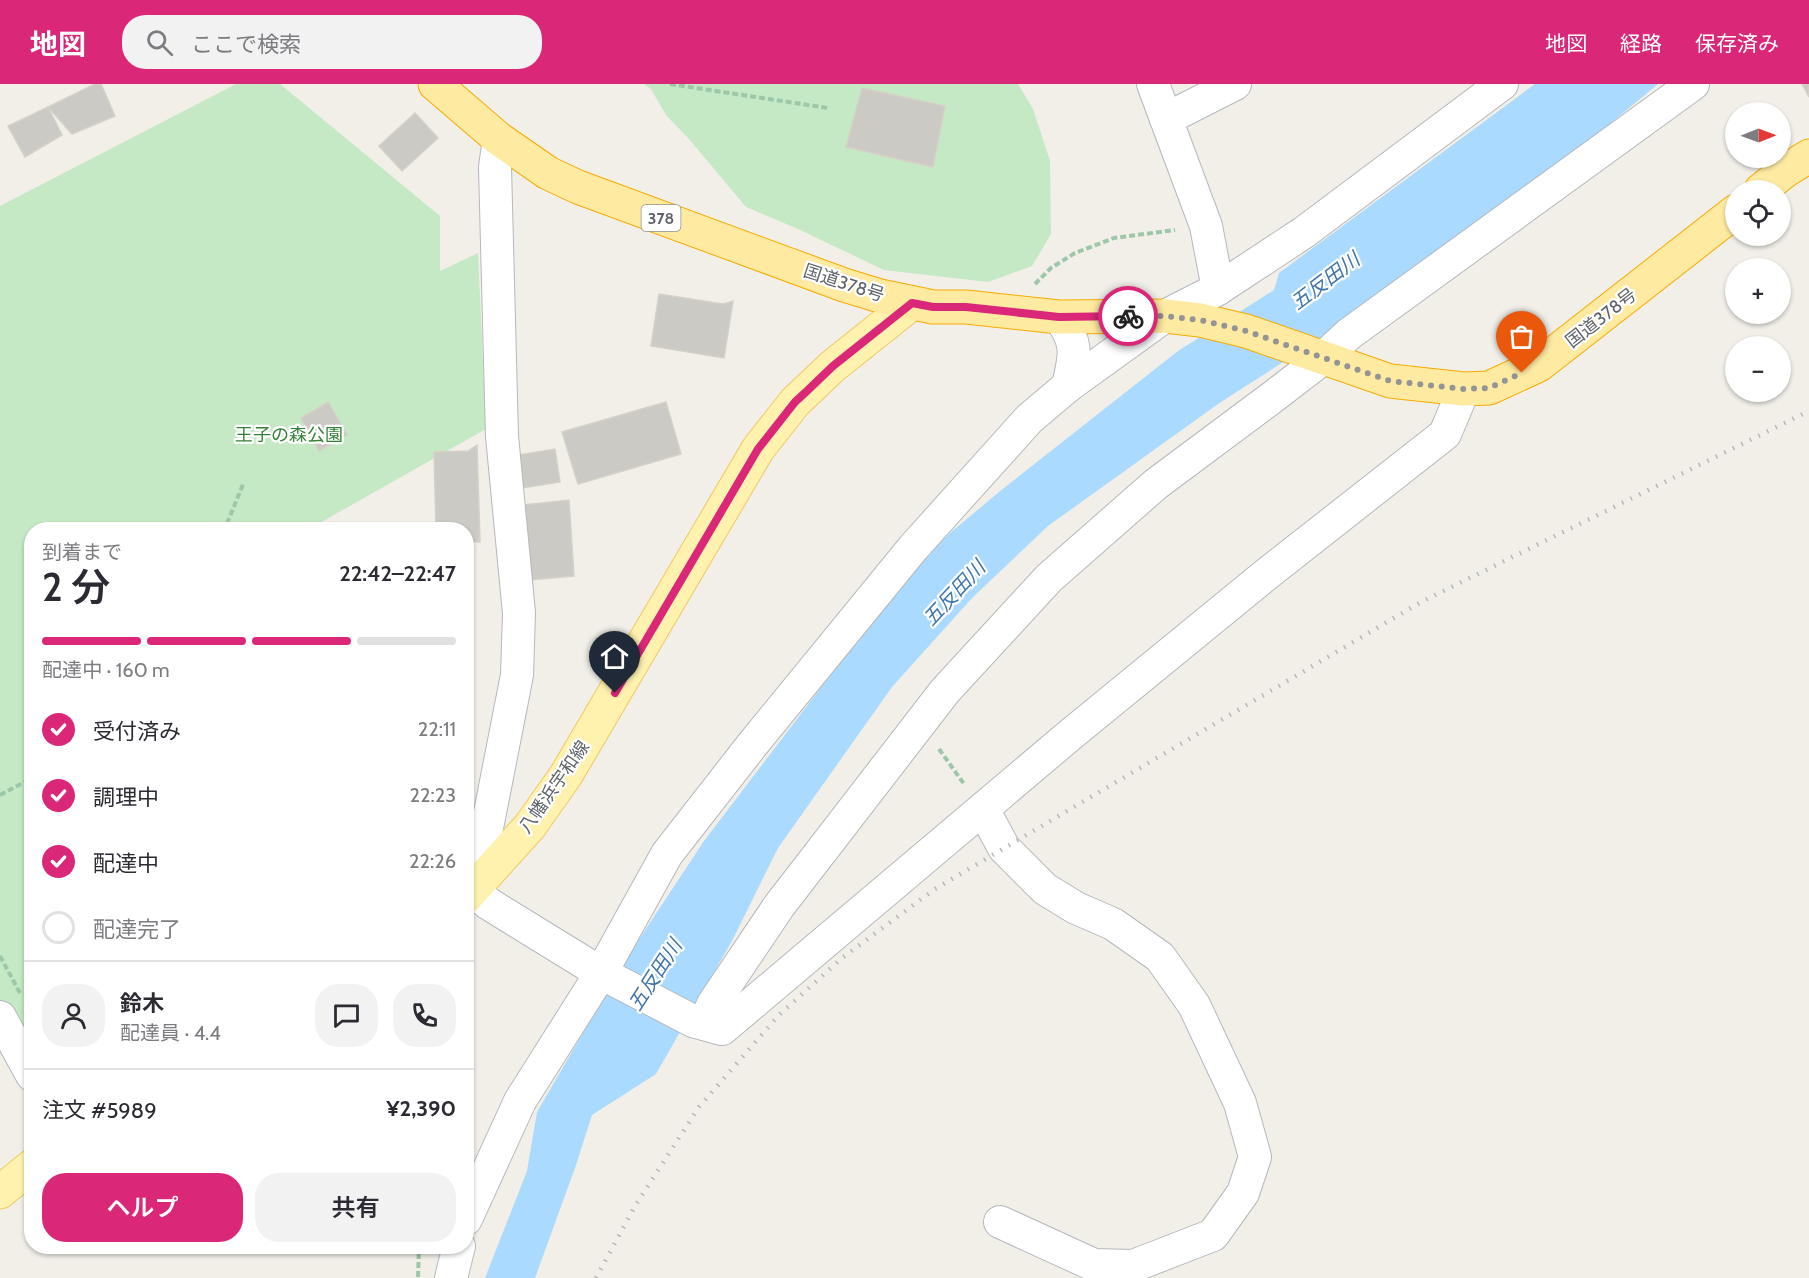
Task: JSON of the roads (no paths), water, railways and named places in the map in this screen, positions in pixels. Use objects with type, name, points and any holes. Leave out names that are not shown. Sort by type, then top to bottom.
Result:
[{"type":"highway","name":"国道378号","points":[[435,84],[499,139],[548,173],[578,187],[844,285],[933,307],[966,307],[1059,317],[1165,316],[1200,320],[1246,331],[1390,381],[1464,389],[1489,388],[1539,366],[1725,220]]},
{"type":"highway","points":[[1774,180],[1809,156]]},
{"type":"main road","name":"八幡浜宇和線","points":[[474,890],[531,826],[566,775],[758,449],[802,395],[833,366],[912,303]]},
{"type":"main road","points":[[0,1192],[24,1172]]},
{"type":"street","points":[[1153,84],[1206,226],[1218,289]]},
{"type":"street","points":[[1166,119],[1235,84]]},
{"type":"street","points":[[474,1201],[520,1101],[605,975],[667,854],[752,744],[913,548],[1029,419],[1068,386],[1165,316],[1218,289],[1303,233],[1502,84]]},
{"type":"street","points":[[699,1022],[779,906],[945,691],[1049,578],[1156,484],[1274,396],[1317,357],[1694,84]]},
{"type":"street","points":[[474,879],[486,833],[517,675],[519,613],[502,436],[495,167],[499,139]]},
{"type":"street","points":[[1059,317],[1073,342],[1075,355],[1068,386]]},
{"type":"street","points":[[474,896],[605,975],[699,1022],[722,1029],[1268,573],[1445,434],[1464,389]]},
{"type":"street","points":[[983,809],[1004,848],[1045,889],[1076,908],[1113,924],[1160,957],[1194,1005],[1240,1103],[1255,1157],[1243,1192],[1213,1235],[1133,1266],[1094,1265],[1000,1222]]},
{"type":"street","points":[[10,1006],[24,1050]]},
{"type":"street","points":[[451,1278],[457,1254]]},
{"type":"water","name":"五反田川","points":[[1535,84],[1658,84],[1565,161],[1339,326],[1218,404],[1048,526],[972,598],[892,687],[778,848],[733,939],[656,1074],[592,1115],[535,1278],[485,1278],[527,1171],[537,1112],[626,959],[704,841],[906,576],[950,533],[999,492],[1178,351],[1274,290],[1279,273]]},
{"type":"railway","points":[[596,1278],[635,1206],[699,1107],[778,1016],[842,958],[935,889],[1421,602],[1809,411]]},
{"type":"park label","name":"王子の森公園","points":[[289,435]]}]
